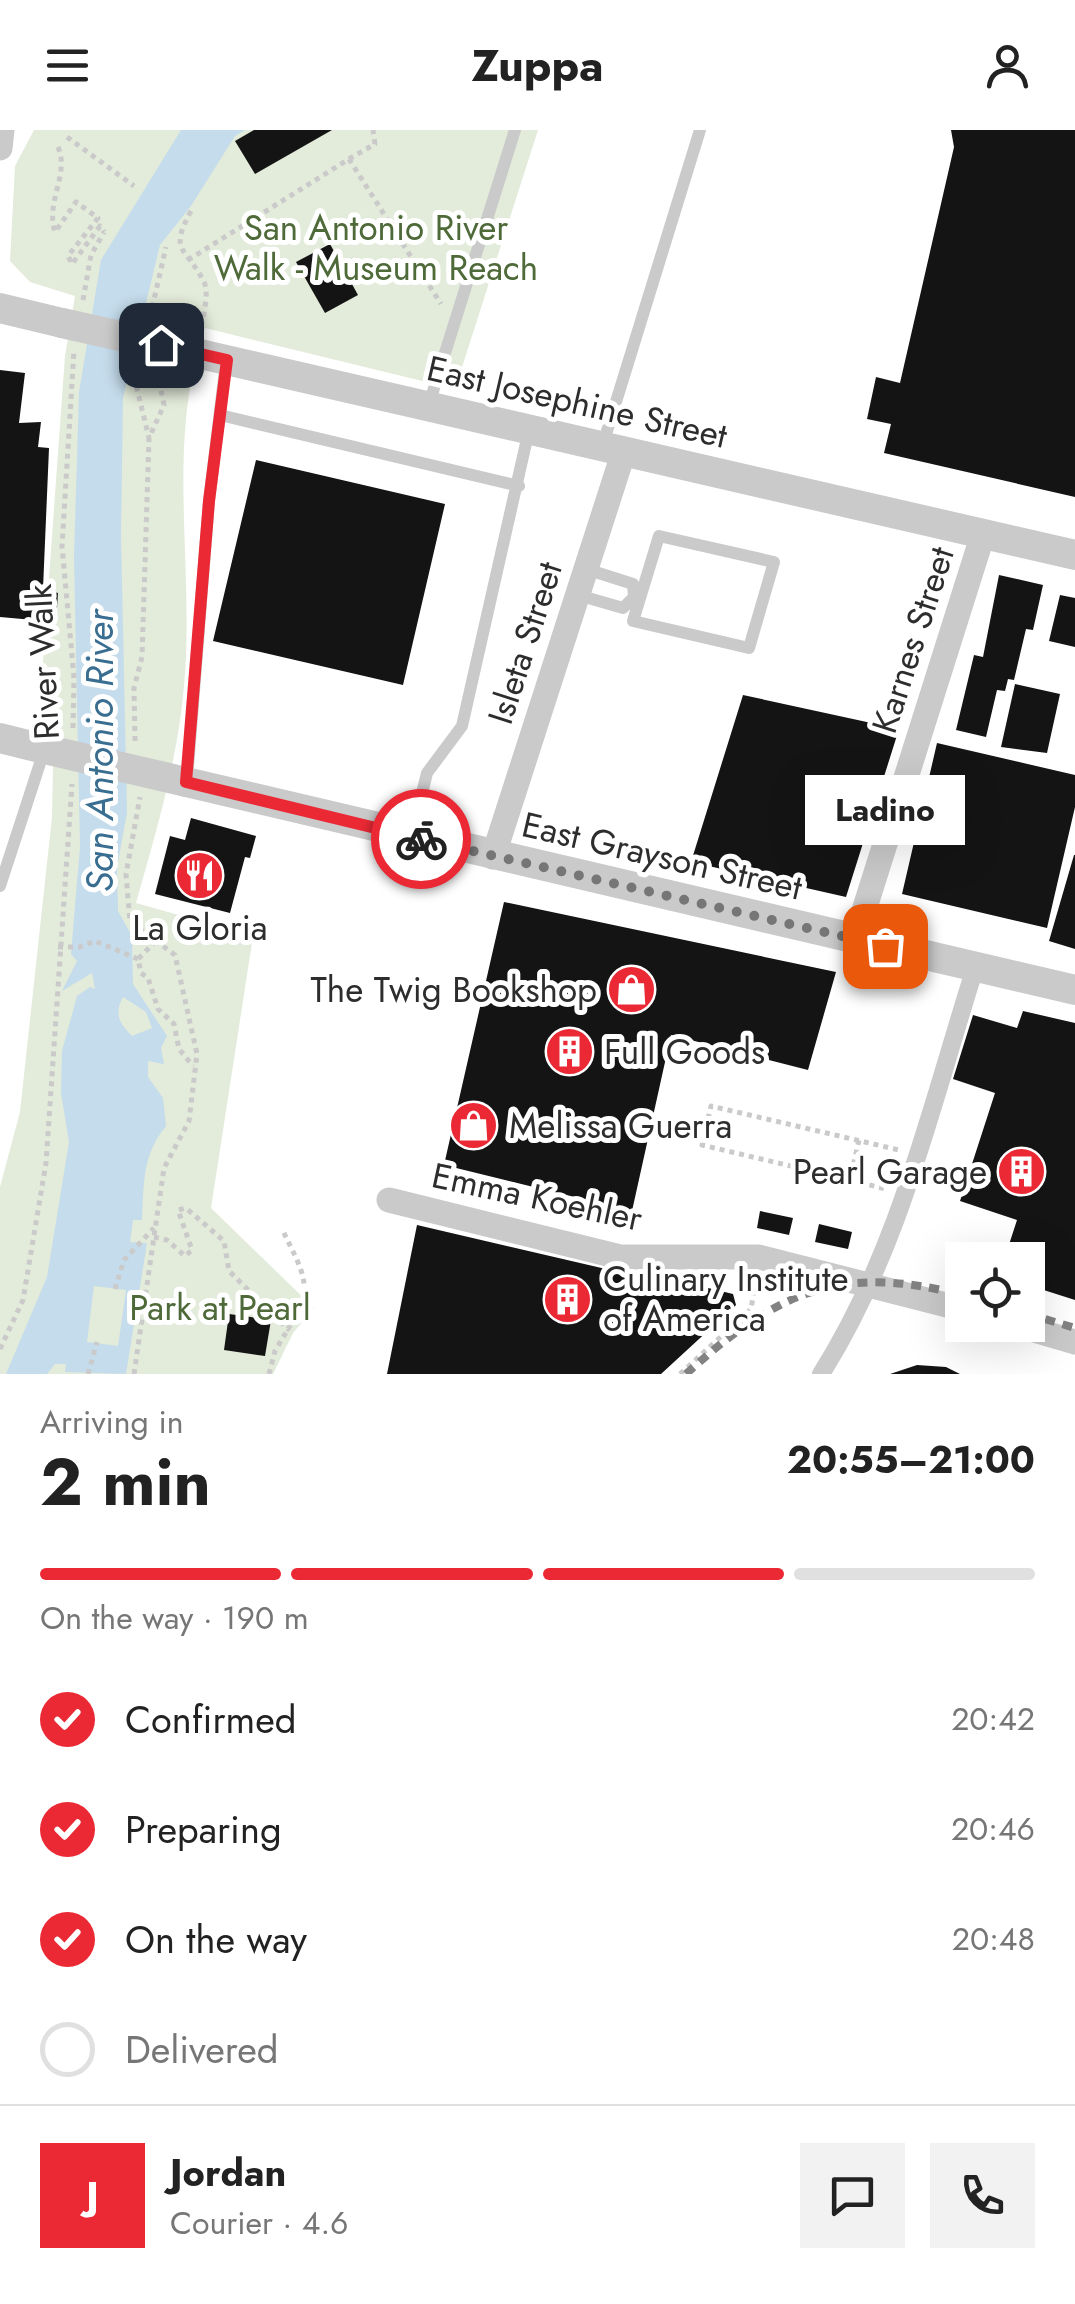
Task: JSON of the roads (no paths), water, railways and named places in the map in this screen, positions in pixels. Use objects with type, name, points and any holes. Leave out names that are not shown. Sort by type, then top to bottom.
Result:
[{"type":"street","name":"East Josephine Street","points":[[0,308],[1075,555]]},
{"type":"street","name":"Isleta Street","points":[[493,856],[586,569],[613,449]]},
{"type":"street","name":"Karnes Street","points":[[855,938],[983,534]]},
{"type":"street","name":"East Grayson Street","points":[[0,738],[1075,990]]},
{"type":"street","points":[[821,1374],[870,1284],[904,1193],[974,968]]},
{"type":"street","name":"Emma Koehler","points":[[390,1200],[620,1257],[759,1257],[945,1304]]},
{"type":"street","points":[[1045,1333],[1075,1342]]},
{"type":"lane","points":[[428,407],[514,130]]},
{"type":"lane","points":[[613,449],[700,130]]},
{"type":"lane","points":[[186,782],[227,360]]},
{"type":"lane","points":[[220,414],[519,486]]},
{"type":"lane","points":[[411,837],[427,773],[462,726],[529,430]]},
{"type":"lane","points":[[578,594],[622,608],[637,598],[660,536],[774,562],[749,648],[633,621],[637,598],[633,584],[586,569]]},
{"type":"lane","points":[[0,886],[44,748]]},
{"type":"water","name":"San Antonio River","points":[[181,130],[245,130],[235,136],[191,206],[160,245],[123,398],[121,536],[127,813],[117,867],[118,911],[132,936],[133,984],[167,1036],[161,1048],[164,1064],[148,1061],[148,1077],[163,1098],[166,1126],[148,1159],[142,1220],[133,1220],[130,1242],[147,1243],[126,1374],[65,1372],[66,1364],[55,1364],[47,1374],[6,1374],[47,1277],[69,1142],[61,1093],[62,1051],[77,996],[90,987],[95,989],[92,973],[62,991],[77,961],[71,954],[80,847],[74,557],[79,392],[101,260]],"holes":[[[123,997],[146,1012],[152,1028],[132,1036],[118,1013]],[[94,1286],[126,1290],[118,1346],[87,1342]]]},
{"type":"railway","points":[[686,1374],[750,1323],[812,1292],[845,1284],[880,1282],[945,1291]]},
{"type":"railway","points":[[1045,1319],[1075,1328]]},
{"type":"place","name":"La Gloria","points":[[200,876]]},
{"type":"place","name":"Ladino","points":[[885,946]]},
{"type":"place","name":"The Twig Bookshop","points":[[632,990]]},
{"type":"place","name":"Full Goods","points":[[569,1052]]},
{"type":"place","name":"Melissa Guerra","points":[[474,1126]]},
{"type":"place","name":"Pearl Garage","points":[[1022,1172]]},
{"type":"place","name":"Culinary Institute of America","points":[[568,1299]]},
{"type":"park label","name":"San Antonio River Walk - Museum Reach","points":[[376,248]]},
{"type":"park label","name":"Park at Pearl","points":[[220,1308]]}]
